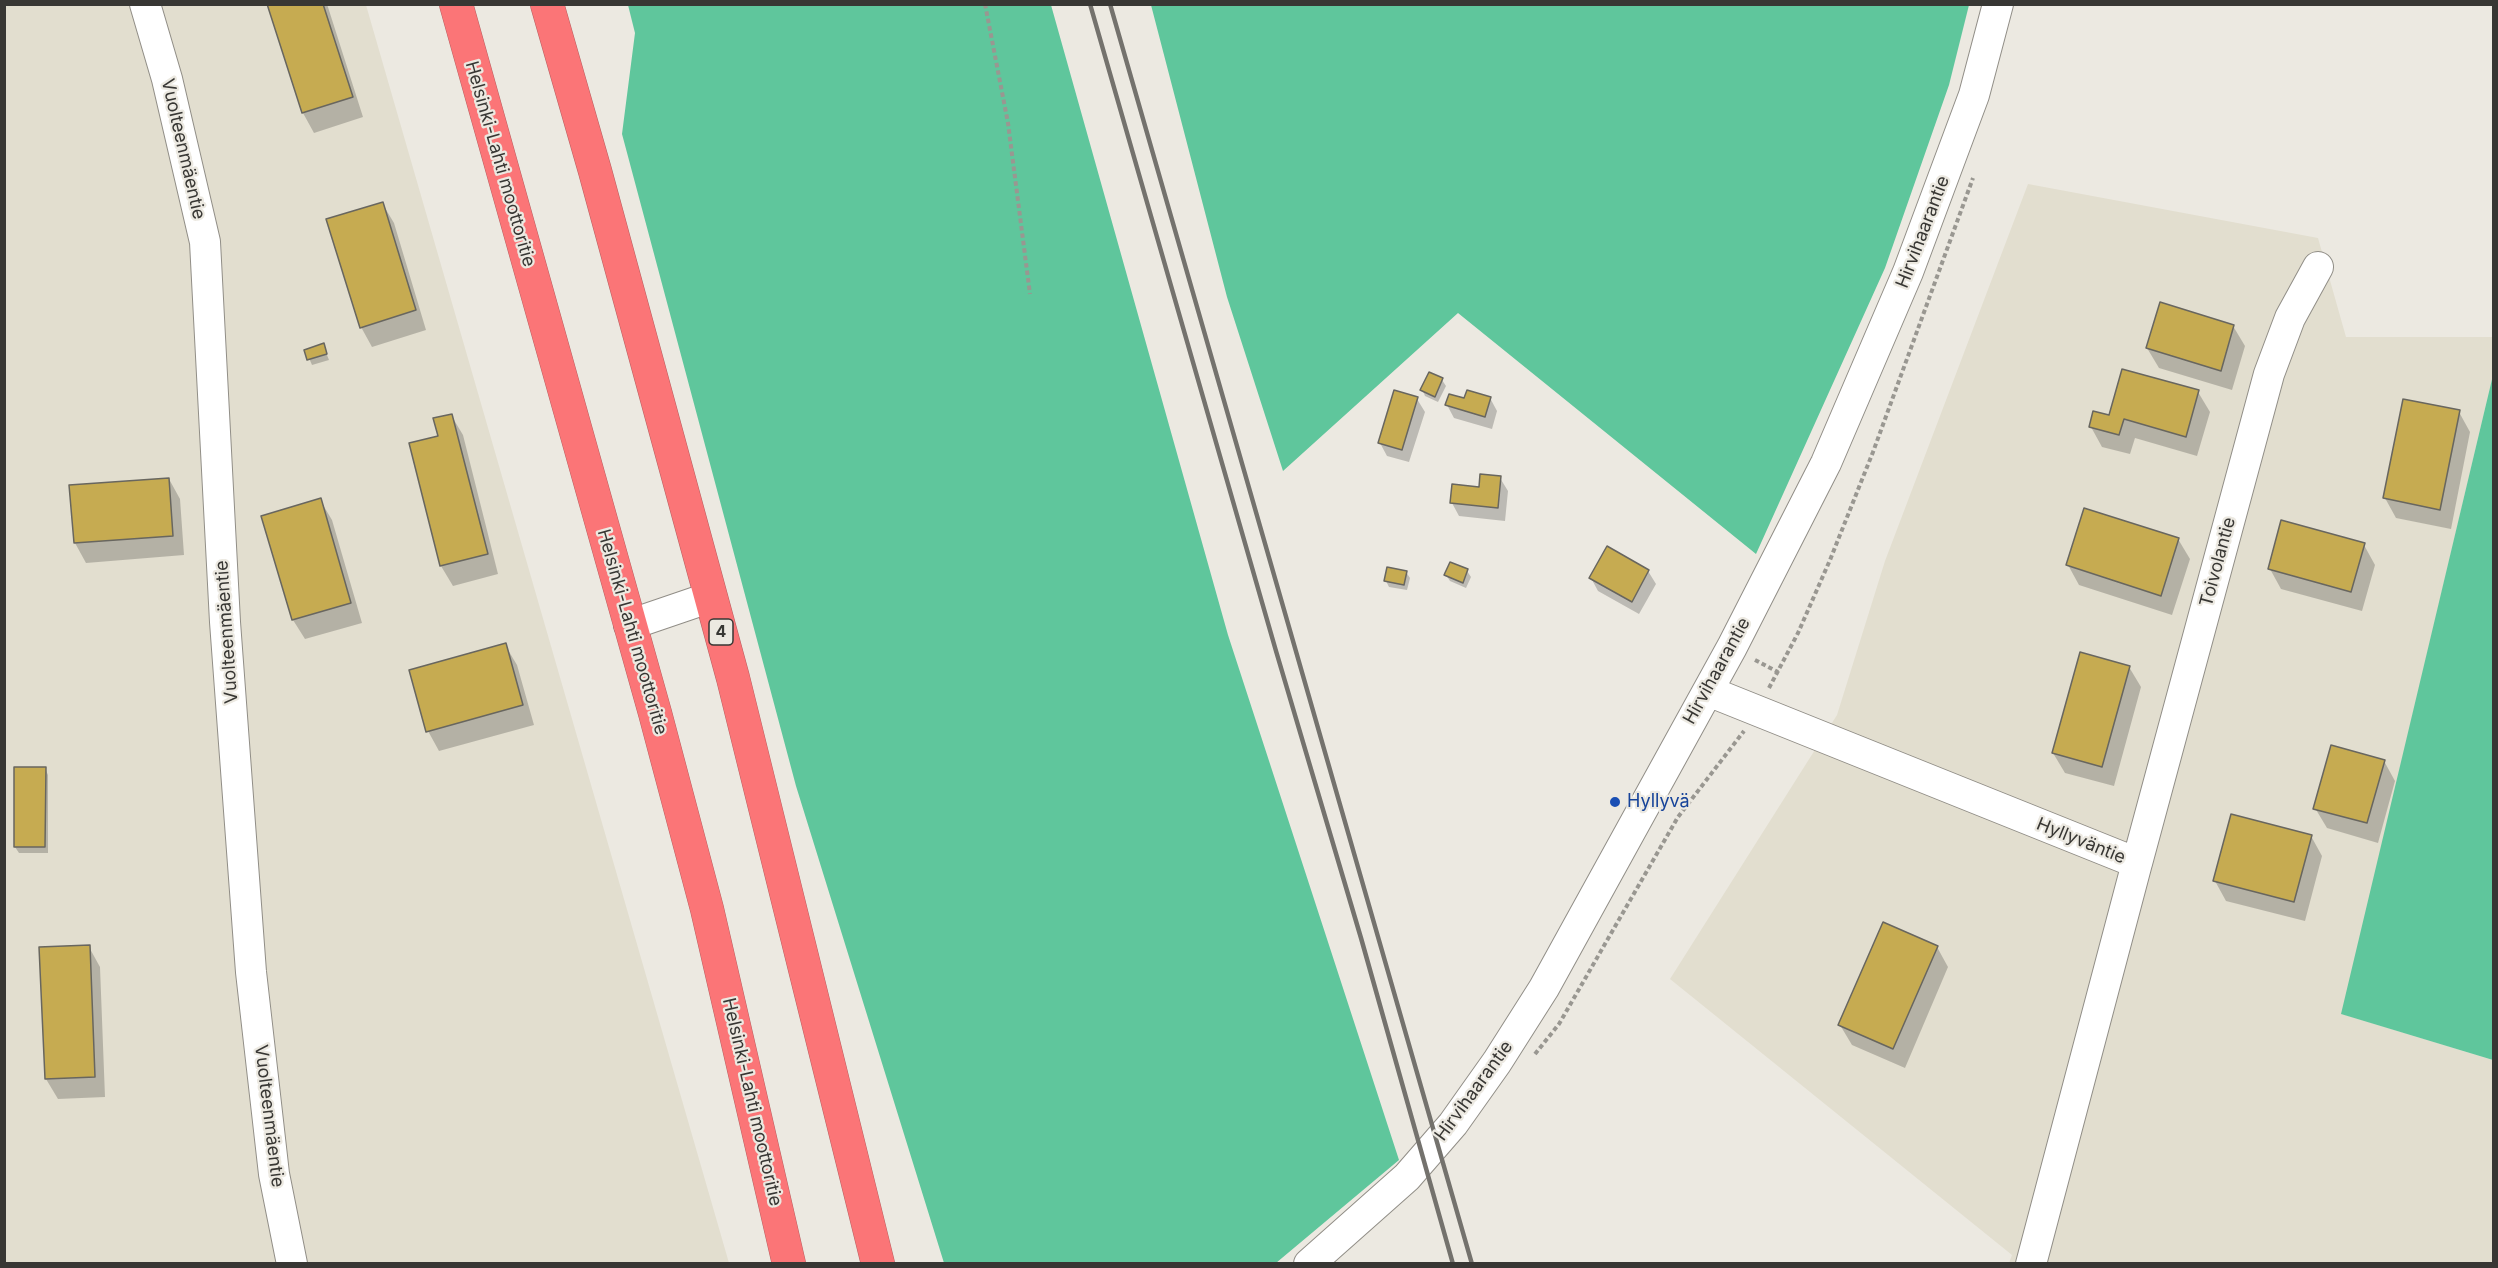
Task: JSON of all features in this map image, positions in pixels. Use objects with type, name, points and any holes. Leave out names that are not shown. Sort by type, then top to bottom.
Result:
[{"type":"highway","name":"Helsinki-Lahti moottoritie","points":[[456,4],[706,909],[789,1263]]},
{"type":"highway","name":"4","points":[[547,4],[711,597],[878,1263]]},
{"type":"street","name":"Vuolteenmäentie","points":[[145,4],[167,79],[206,242],[225,622],[251,972],[274,1174],[292,1263]]},
{"type":"street","name":"Hirvihaarantie","points":[[1309,1263],[1407,1177],[1454,1124],[1491,1071],[1544,988],[1708,691],[1821,473],[1908,272],[1974,95],[1998,4]]},
{"type":"street","name":"Toivolantie","points":[[2137,863],[2269,374],[2290,318],[2318,267]]},
{"type":"street","points":[[629,625],[711,597]]},
{"type":"street","name":"Hyllyväntie","points":[[1708,691],[2137,863],[2031,1263]]},
{"type":"path","points":[[985,4],[1008,123],[1030,294]]},
{"type":"shaded area","points":[[5,5],[366,5],[729,1263],[5,1264]]},
{"type":"shaded area","points":[[2028,184],[2318,238],[2346,337],[2493,337],[2493,375],[2342,1014],[2493,1060],[2493,1263],[2009,1263],[2012,1255],[1670,979],[1837,715],[1885,561]]},
{"type":"green space","points":[[1151,4],[1969,5],[1949,85],[1885,268],[1756,554],[1458,313],[1283,471],[1227,297]]},
{"type":"green space","points":[[628,5],[1051,5],[1228,635],[1399,1160],[1276,1263],[944,1263],[796,786],[622,134],[635,33]]},
{"type":"green space","points":[[2493,375],[2494,1060],[2341,1014]]},
{"type":"building","points":[[267,4],[323,4],[353,97],[302,113]]},
{"type":"building","points":[[383,202],[416,310],[360,328],[326,219]]},
{"type":"building","points":[[2160,302],[2234,325],[2221,371],[2146,348]]},
{"type":"building","points":[[324,343],[327,354],[307,360],[304,350]]},
{"type":"building","points":[[2122,369],[2199,390],[2186,437],[2124,419],[2119,435],[2089,427],[2093,411],[2109,415]]},
{"type":"building","points":[[1429,372],[1443,378],[1435,397],[1420,390]]},
{"type":"building","points":[[1394,390],[1418,397],[1402,450],[1378,443]]},
{"type":"building","points":[[1467,390],[1491,397],[1485,417],[1445,405],[1449,394],[1464,398]]},
{"type":"building","points":[[2403,399],[2460,410],[2440,510],[2383,498]]},
{"type":"building","points":[[452,414],[488,554],[440,566],[409,443],[438,436],[433,418]]},
{"type":"building","points":[[1480,474],[1501,476],[1498,508],[1450,503],[1452,484],[1479,487]]},
{"type":"building","points":[[169,478],[173,536],[74,543],[69,485]]},
{"type":"building","points":[[321,498],[351,603],[292,620],[261,516]]},
{"type":"building","points":[[2084,508],[2179,538],[2161,596],[2066,565]]},
{"type":"building","points":[[2281,520],[2365,543],[2351,592],[2268,569]]},
{"type":"building","points":[[1607,546],[1649,570],[1632,602],[1589,578]]},
{"type":"building","points":[[1450,562],[1468,569],[1463,583],[1444,575]]},
{"type":"building","points":[[1387,567],[1407,571],[1404,585],[1384,581]]},
{"type":"building","points":[[506,643],[523,705],[426,732],[409,670]]},
{"type":"building","points":[[2080,652],[2130,666],[2102,767],[2052,753]]},
{"type":"building","points":[[2331,745],[2385,760],[2367,823],[2313,809]]},
{"type":"building","points":[[14,767],[46,767],[45,847],[14,847]]},
{"type":"building","points":[[2231,814],[2312,835],[2294,902],[2213,881]]},
{"type":"building","points":[[1883,922],[1938,946],[1893,1049],[1838,1025]]},
{"type":"building","points":[[90,945],[95,1077],[45,1079],[39,947]]},
{"type":"railway","points":[[1090,4],[1361,938],[1453,1264]]},
{"type":"railway","points":[[1110,4],[1472,1264]]},
{"type":"place","name":"Hyllyvä","points":[[1615,802]]}]
